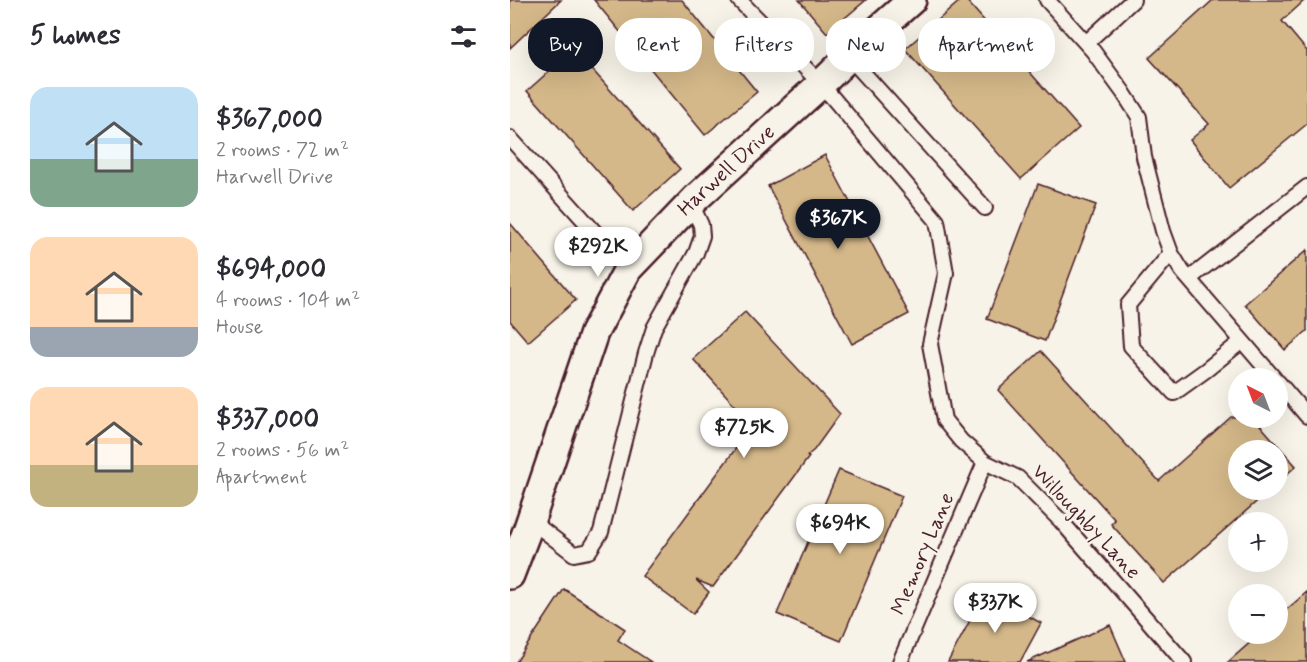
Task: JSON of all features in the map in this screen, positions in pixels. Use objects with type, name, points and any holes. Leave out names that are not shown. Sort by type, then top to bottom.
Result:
[{"type":"street","name":"Harwell Drive","points":[[892,18],[912,0]]},
{"type":"street","name":"Harwell Drive","points":[[510,575],[594,333],[628,270],[691,203],[833,72]]},
{"type":"lane","name":"Willoughby Lane","points":[[739,0],[821,84],[937,221],[946,273],[930,344],[944,420],[961,441],[985,462],[1018,478],[1061,521],[1184,662]]},
{"type":"lane","points":[[1047,0],[1086,43],[1139,117],[1144,158],[1171,253],[1189,279],[1265,368]]},
{"type":"lane","points":[[1086,43],[1133,0]]},
{"type":"lane","points":[[863,72],[985,208]]},
{"type":"lane","points":[[510,138],[628,270]]},
{"type":"lane","points":[[1189,279],[1307,187]]},
{"type":"lane","points":[[530,520],[574,554],[589,551],[601,532],[654,328],[696,253],[702,236],[701,225],[691,203]]},
{"type":"lane","points":[[1171,253],[1128,305],[1131,346],[1174,393],[1242,341]]},
{"type":"lane","points":[[1288,394],[1307,416]]},
{"type":"lane","name":"Memory Lane","points":[[900,662],[985,462]]},
{"type":"building","points":[[510,0],[561,0],[542,18],[528,18],[528,31],[510,48]]},
{"type":"building","points":[[594,0],[682,0],[697,18],[615,18],[615,26]]},
{"type":"building","points":[[799,0],[866,0],[845,18],[826,18],[826,32]]},
{"type":"building","points":[[961,0],[966,0],[982,18],[940,18]]},
{"type":"building","points":[[1213,0],[1305,0],[1282,21],[1307,51],[1307,124],[1229,188],[1190,140],[1209,124],[1149,58]]},
{"type":"building","points":[[702,25],[714,39],[714,72],[741,72],[757,92],[705,135],[653,72],[702,72]]},
{"type":"building","points":[[918,38],[918,64],[906,50]]},
{"type":"building","points":[[548,72],[594,72],[680,169],[633,211],[527,91]]},
{"type":"building","points":[[926,72],[1030,72],[1079,128],[1021,179]]},
{"type":"building","points":[[825,155],[909,314],[852,344],[768,186]]},
{"type":"building","points":[[1038,184],[1096,205],[1045,341],[987,319]]},
{"type":"building","points":[[510,223],[576,300],[528,342],[510,321]]},
{"type":"building","points":[[1307,250],[1307,331],[1285,350],[1245,304]]},
{"type":"building","points":[[745,312],[840,414],[713,587],[696,580],[709,592],[693,614],[642,576],[753,425],[693,359]]},
{"type":"building","points":[[1041,351],[1159,481],[1228,420],[1228,428],[1263,428],[1273,440],[1228,440],[1228,500],[1258,500],[1245,512],[1228,512],[1228,527],[1164,583],[1111,524],[1115,520],[998,390]]},
{"type":"building","points":[[1288,457],[1296,466],[1288,473]]},
{"type":"building","points":[[839,470],[902,496],[841,641],[777,614]]},
{"type":"building","points":[[564,589],[625,629],[618,640],[651,662],[516,662]]},
{"type":"building","points":[[985,592],[1041,623],[1020,662],[948,662]]},
{"type":"building","points":[[1307,592],[1307,662],[1228,662],[1248,644],[1288,644],[1288,608]]},
{"type":"building","points":[[1110,625],[1126,662],[1027,662]]}]
